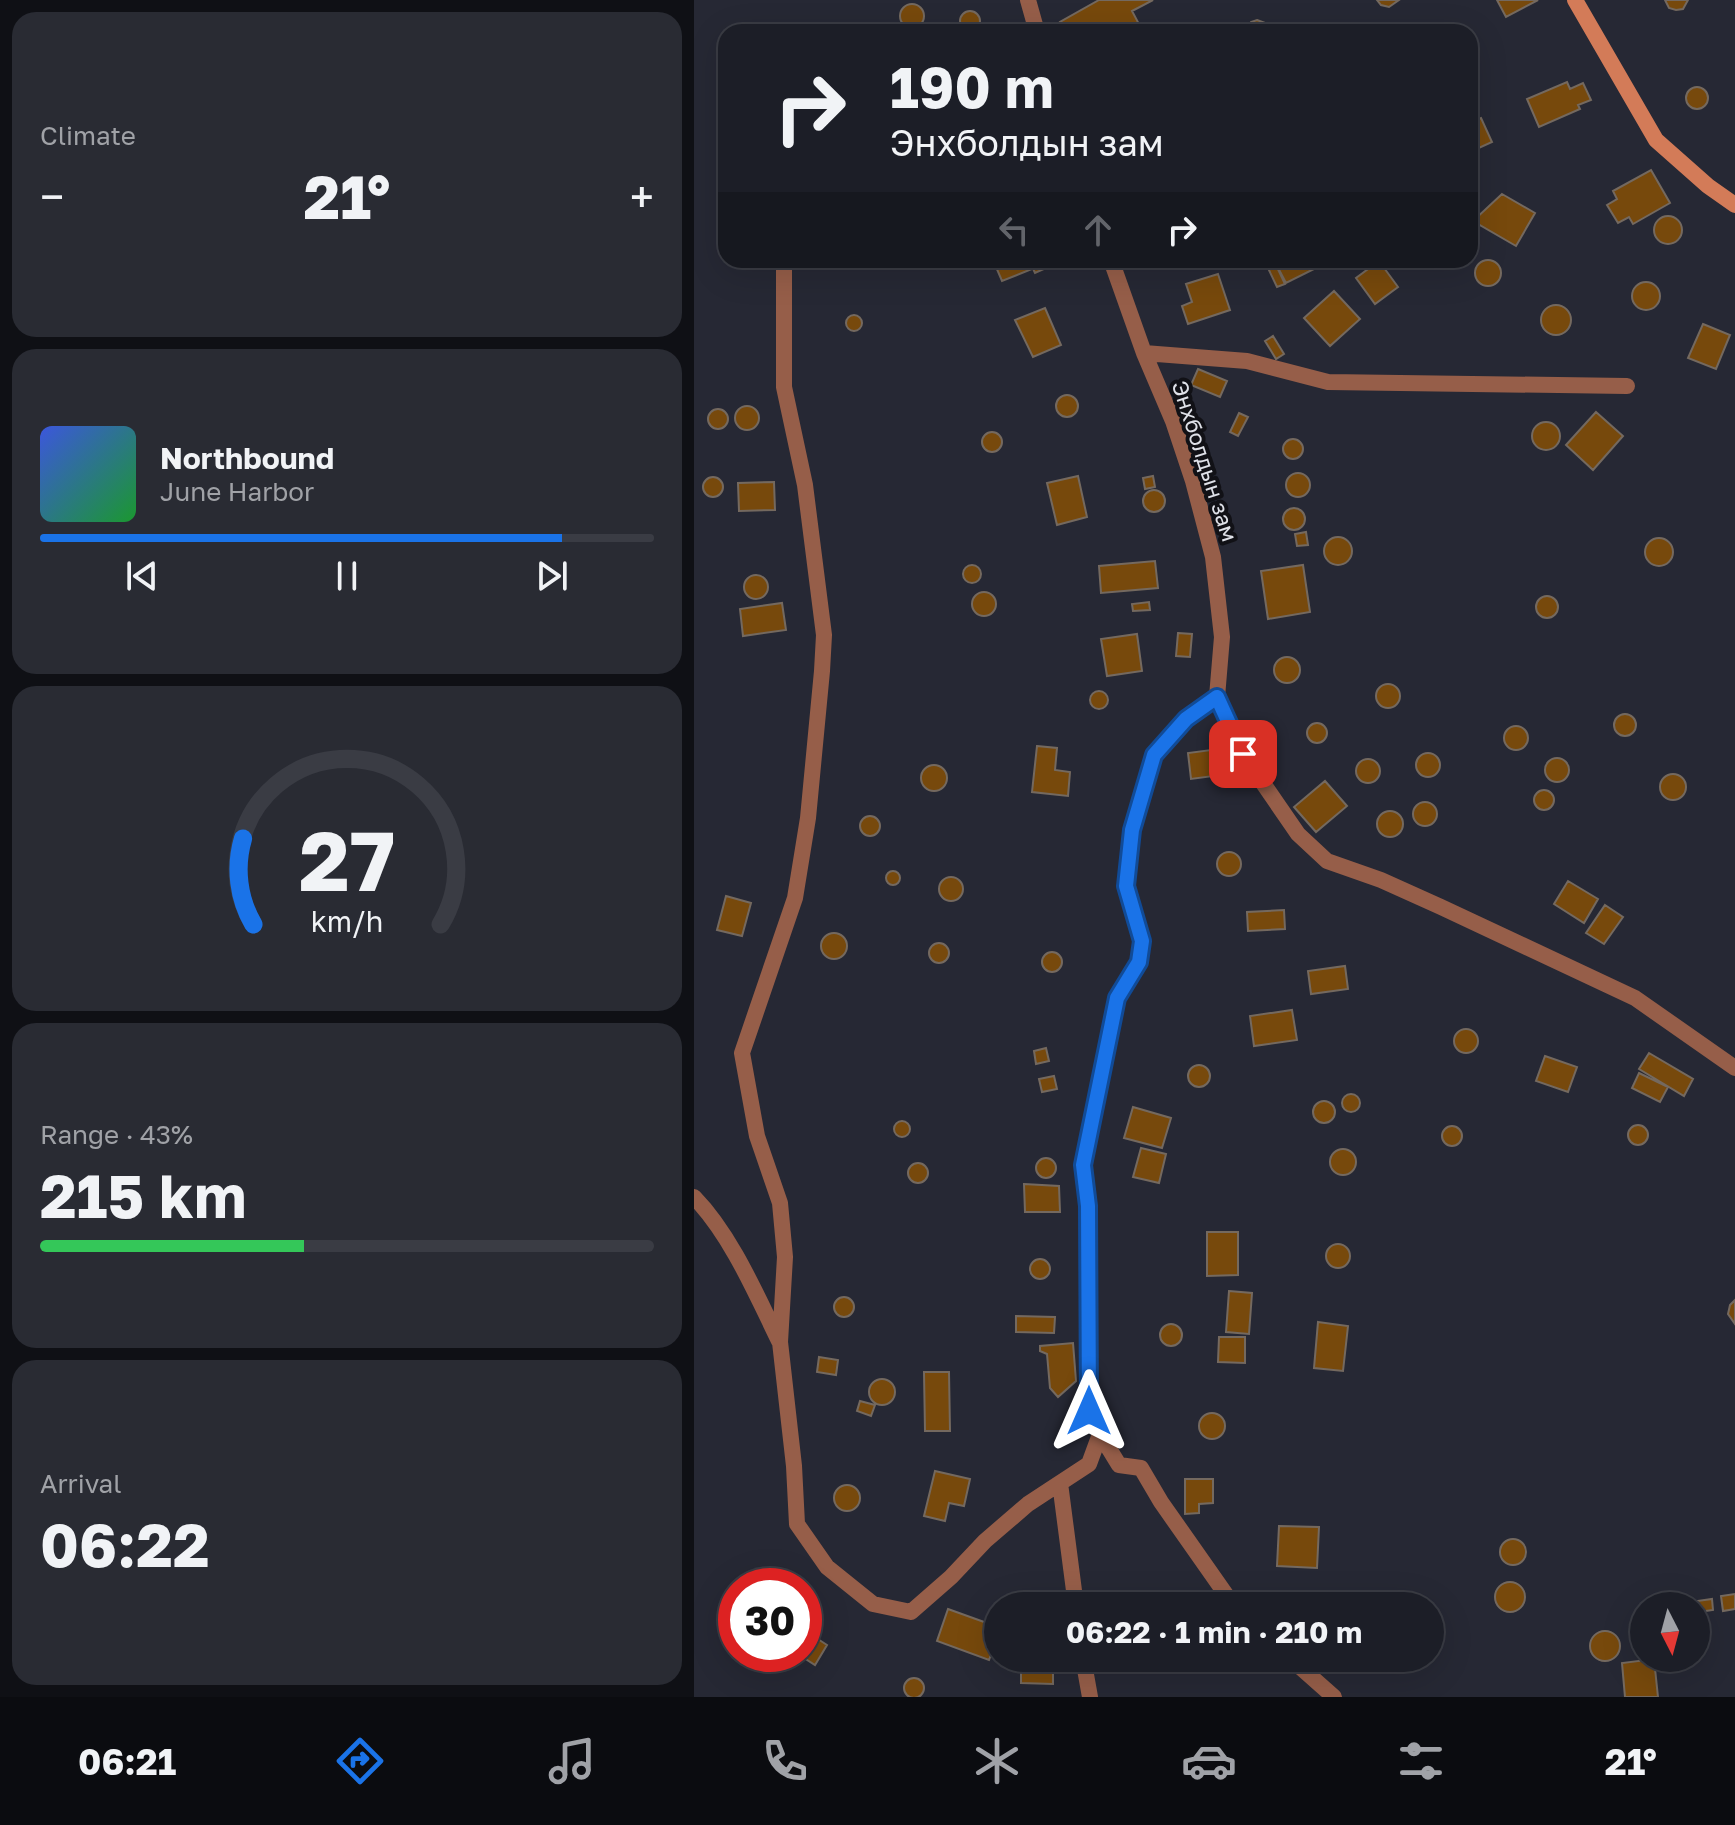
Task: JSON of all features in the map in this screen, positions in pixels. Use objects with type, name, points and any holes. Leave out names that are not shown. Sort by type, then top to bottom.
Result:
[{"type":"street","points":[[1028,0],[1035,24]]},
{"type":"street","points":[[1575,0],[1656,140],[1708,186],[1735,205]]},
{"type":"street","points":[[784,268],[784,387],[805,485],[824,635],[808,818],[795,898],[742,1053],[757,1136],[780,1203],[785,1257],[780,1342],[794,1466],[797,1524],[827,1567],[873,1604],[911,1612],[1028,1504],[1089,1464],[1100,1434]]},
{"type":"street","name":"Энхболдын зам","points":[[1114,268],[1183,451],[1213,557],[1222,637],[1217,697],[1243,754],[1298,834],[1327,861],[1381,880],[1635,998],[1735,1068]]},
{"type":"street","points":[[1144,353],[1247,361],[1328,382],[1627,386]]},
{"type":"street","points":[[1217,697],[1186,719],[1154,755],[1132,830],[1126,886],[1142,941],[1139,962],[1117,998],[1083,1165],[1088,1206],[1089,1411],[1119,1465],[1141,1468],[1224,1592]]},
{"type":"street","points":[[694,1197],[705,1208],[748,1276],[780,1342]]},
{"type":"street","points":[[1060,1483],[1074,1592]]},
{"type":"street","points":[[1086,1672],[1090,1697]]},
{"type":"street","points":[[1306,1672],[1334,1697]]},
{"type":"building","points":[[1099,0],[1153,0],[1132,11],[1139,24],[1060,22]]},
{"type":"building","points":[[1377,0],[1399,0],[1389,7]]},
{"type":"building","points":[[1497,0],[1538,0],[1506,17]]},
{"type":"building","points":[[1665,0],[1688,0],[1683,9],[1676,10],[1669,8]]},
{"type":"building","points":[[907,5],[917,5],[923,11],[920,24],[904,24],[901,21],[901,11]]},
{"type":"building","points":[[966,12],[974,12],[979,17],[979,24],[961,24],[961,17]]},
{"type":"building","points":[[1257,20],[1268,24],[1250,24]]},
{"type":"building","points":[[1567,82],[1570,89],[1583,83],[1591,100],[1578,105],[1580,109],[1539,127],[1527,99]]},
{"type":"building","points":[[1697,87],[1705,90],[1708,98],[1705,106],[1697,109],[1689,106],[1686,98],[1689,90]]},
{"type":"building","points":[[1481,118],[1492,142],[1478,148],[1478,119]]},
{"type":"building","points":[[1651,170],[1670,203],[1633,224],[1629,217],[1618,223],[1607,205],[1617,199],[1613,191]]},
{"type":"building","points":[[1502,194],[1535,213],[1516,246],[1478,224],[1478,216]]},
{"type":"building","points":[[1668,216],[1678,220],[1682,230],[1678,240],[1668,244],[1658,240],[1654,230],[1658,220]]},
{"type":"building","points":[[1483,261],[1493,261],[1500,268],[1500,278],[1493,285],[1483,285],[1476,278],[1476,268]]},
{"type":"building","points":[[996,268],[1032,269],[1002,281]]},
{"type":"building","points":[[1268,268],[1277,268],[1285,284],[1277,287]]},
{"type":"building","points":[[1278,268],[1314,268],[1314,269],[1286,283]]},
{"type":"building","points":[[1370,268],[1384,268],[1398,287],[1375,304],[1356,278]]},
{"type":"building","points":[[1218,274],[1230,310],[1188,324],[1182,306],[1192,302],[1186,284]]},
{"type":"building","points":[[1646,282],[1656,286],[1660,296],[1656,306],[1646,310],[1636,306],[1632,296],[1636,286]]},
{"type":"building","points":[[1334,291],[1360,319],[1330,346],[1304,318]]},
{"type":"building","points":[[1556,305],[1566,310],[1571,320],[1566,330],[1556,335],[1546,330],[1541,320],[1546,310]]},
{"type":"building","points":[[1045,308],[1061,345],[1033,357],[1015,320]]},
{"type":"building","points":[[851,315],[857,315],[862,323],[860,329],[851,331],[846,326],[846,320]]},
{"type":"building","points":[[1703,324],[1730,335],[1716,369],[1688,358]]},
{"type":"building","points":[[1273,336],[1284,354],[1276,359],[1265,341]]},
{"type":"building","points":[[1198,369],[1227,381],[1220,397],[1191,385]]},
{"type":"building","points":[[1067,395],[1075,398],[1078,406],[1075,414],[1067,417],[1059,414],[1056,406],[1059,398]]},
{"type":"building","points":[[747,406],[755,410],[759,418],[755,426],[747,430],[739,426],[735,418],[739,410]]},
{"type":"building","points":[[714,409],[722,409],[728,419],[722,429],[714,429],[708,423],[708,415]]},
{"type":"building","points":[[1596,412],[1623,436],[1593,470],[1566,445]]},
{"type":"building","points":[[1239,413],[1248,417],[1238,436],[1230,432]]},
{"type":"building","points":[[1546,422],[1556,426],[1560,436],[1556,446],[1546,450],[1536,446],[1532,436],[1536,426]]},
{"type":"building","points":[[992,432],[999,435],[1002,442],[999,449],[992,452],[985,449],[982,442],[985,435]]},
{"type":"building","points":[[1293,439],[1300,442],[1303,449],[1300,456],[1293,459],[1286,456],[1283,449],[1286,442]]},
{"type":"building","points":[[1298,473],[1306,477],[1310,485],[1306,493],[1298,497],[1290,493],[1286,485],[1290,477]]},
{"type":"building","points":[[1078,476],[1087,517],[1057,525],[1047,483]]},
{"type":"building","points":[[1153,476],[1155,487],[1145,489],[1143,478]]},
{"type":"building","points":[[713,477],[720,480],[723,487],[720,494],[713,497],[706,494],[703,487],[706,480]]},
{"type":"building","points":[[774,482],[775,510],[739,511],[738,483]]},
{"type":"building","points":[[1154,490],[1162,493],[1165,501],[1162,509],[1154,512],[1146,509],[1143,501],[1146,493]]},
{"type":"building","points":[[1290,508],[1298,508],[1305,519],[1298,530],[1290,530],[1283,523],[1283,515]]},
{"type":"building","points":[[1306,532],[1308,545],[1297,546],[1295,534]]},
{"type":"building","points":[[1338,537],[1348,541],[1352,551],[1348,561],[1338,565],[1328,561],[1324,551],[1328,541]]},
{"type":"building","points":[[1659,538],[1669,542],[1673,552],[1669,562],[1659,566],[1649,562],[1645,552],[1649,542]]},
{"type":"building","points":[[1155,561],[1158,588],[1101,593],[1099,566]]},
{"type":"building","points":[[968,565],[976,565],[981,574],[979,581],[968,583],[963,578],[963,570]]},
{"type":"building","points":[[1303,565],[1310,612],[1268,619],[1261,571]]},
{"type":"building","points":[[756,575],[764,579],[768,587],[764,595],[756,599],[748,595],[744,587],[748,579]]},
{"type":"building","points":[[984,592],[992,596],[996,604],[992,612],[984,616],[976,612],[972,604],[976,596]]},
{"type":"building","points":[[1547,596],[1555,599],[1558,607],[1555,615],[1547,618],[1539,615],[1536,607],[1539,599]]},
{"type":"building","points":[[1149,602],[1150,610],[1133,611],[1132,604]]},
{"type":"building","points":[[782,603],[786,630],[743,636],[740,609]]},
{"type":"building","points":[[1178,633],[1192,634],[1190,657],[1176,656]]},
{"type":"building","points":[[1137,634],[1142,671],[1107,676],[1101,639]]},
{"type":"building","points":[[1287,657],[1296,661],[1300,670],[1296,679],[1287,683],[1278,679],[1274,670],[1278,661]]},
{"type":"building","points":[[1383,684],[1393,684],[1400,691],[1400,701],[1393,708],[1383,708],[1376,701],[1376,691]]},
{"type":"building","points":[[1095,691],[1103,691],[1108,700],[1106,707],[1095,709],[1090,704],[1090,696]]},
{"type":"building","points":[[1625,714],[1633,717],[1636,725],[1633,733],[1625,736],[1617,733],[1614,725],[1617,717]]},
{"type":"building","points":[[1317,723],[1324,726],[1327,733],[1324,740],[1317,743],[1310,740],[1307,733],[1310,726]]},
{"type":"building","points":[[1516,726],[1524,730],[1528,738],[1524,746],[1516,750],[1508,746],[1504,738],[1508,730]]},
{"type":"building","points":[[1037,746],[1057,748],[1055,770],[1070,772],[1068,796],[1032,792]]},
{"type":"building","points":[[1226,748],[1229,774],[1191,779],[1188,753]]},
{"type":"building","points":[[1428,753],[1436,757],[1440,765],[1436,773],[1428,777],[1420,773],[1416,765],[1420,757]]},
{"type":"building","points":[[1557,758],[1565,762],[1569,770],[1565,778],[1557,782],[1549,778],[1545,770],[1549,762]]},
{"type":"building","points":[[1368,759],[1379,766],[1380,771],[1373,782],[1368,783],[1357,776],[1356,771],[1363,760]]},
{"type":"building","points":[[934,765],[943,769],[947,778],[943,787],[934,791],[925,787],[921,778],[925,769]]},
{"type":"building","points":[[1673,774],[1682,778],[1686,787],[1682,796],[1673,800],[1664,796],[1660,787],[1664,778]]},
{"type":"building","points":[[1325,781],[1347,806],[1316,832],[1294,807]]},
{"type":"building","points":[[1540,790],[1548,790],[1554,800],[1548,810],[1540,810],[1534,804],[1534,796]]},
{"type":"building","points":[[1425,802],[1436,809],[1437,814],[1430,825],[1425,826],[1414,819],[1413,814],[1420,803]]},
{"type":"building","points":[[1390,811],[1399,815],[1403,824],[1399,833],[1390,837],[1381,833],[1377,824],[1381,815]]},
{"type":"building","points":[[870,816],[877,819],[880,826],[877,833],[870,836],[863,833],[860,826],[863,819]]},
{"type":"building","points":[[1229,852],[1238,855],[1241,864],[1238,873],[1229,876],[1220,873],[1217,864],[1220,855]]},
{"type":"building","points":[[893,871],[900,878],[893,885],[886,878]]},
{"type":"building","points":[[951,877],[962,884],[963,889],[956,900],[951,901],[940,894],[939,889],[946,878]]},
{"type":"building","points":[[1568,881],[1598,899],[1584,923],[1554,904]]},
{"type":"building","points":[[726,896],[751,903],[742,936],[717,930]]},
{"type":"building","points":[[1605,905],[1623,917],[1604,944],[1586,933]]},
{"type":"building","points":[[1284,910],[1285,929],[1248,931],[1247,912]]},
{"type":"building","points":[[834,933],[843,937],[847,946],[843,955],[834,959],[825,955],[821,946],[825,937]]},
{"type":"building","points":[[939,943],[946,946],[949,953],[946,960],[939,963],[932,960],[929,953],[932,946]]},
{"type":"building","points":[[1052,952],[1059,955],[1062,962],[1059,969],[1052,972],[1045,969],[1042,962],[1045,955]]},
{"type":"building","points":[[1345,966],[1348,989],[1311,994],[1308,971]]},
{"type":"building","points":[[1292,1010],[1297,1040],[1254,1046],[1250,1016]]},
{"type":"building","points":[[1466,1029],[1475,1032],[1478,1041],[1475,1050],[1466,1053],[1457,1050],[1454,1041],[1457,1032]]},
{"type":"building","points":[[1046,1048],[1049,1061],[1036,1064],[1034,1051]]},
{"type":"building","points":[[1649,1053],[1693,1079],[1684,1096],[1639,1069]]},
{"type":"building","points":[[1545,1056],[1577,1067],[1568,1092],[1536,1081]]},
{"type":"building","points":[[1199,1065],[1207,1068],[1210,1076],[1207,1084],[1199,1087],[1191,1084],[1188,1076],[1191,1068]]},
{"type":"building","points":[[1639,1073],[1668,1087],[1660,1102],[1632,1088]]},
{"type":"building","points":[[1054,1076],[1057,1089],[1042,1092],[1039,1079]]},
{"type":"building","points":[[1351,1094],[1360,1103],[1351,1112],[1342,1103]]},
{"type":"building","points":[[1324,1101],[1332,1104],[1335,1112],[1332,1120],[1324,1123],[1316,1120],[1313,1112],[1316,1104]]},
{"type":"building","points":[[1133,1107],[1171,1118],[1162,1148],[1124,1138]]},
{"type":"building","points":[[899,1121],[905,1121],[910,1129],[908,1135],[899,1137],[894,1132],[894,1126]]},
{"type":"building","points":[[1638,1125],[1645,1128],[1648,1135],[1645,1142],[1638,1145],[1631,1142],[1628,1135],[1631,1128]]},
{"type":"building","points":[[1452,1126],[1459,1129],[1462,1136],[1459,1143],[1452,1146],[1445,1143],[1442,1136],[1445,1129]]},
{"type":"building","points":[[1141,1148],[1166,1154],[1159,1183],[1133,1177]]},
{"type":"building","points":[[1343,1149],[1352,1153],[1356,1162],[1352,1171],[1343,1175],[1334,1171],[1330,1162],[1334,1153]]},
{"type":"building","points":[[1046,1158],[1053,1161],[1056,1168],[1053,1175],[1046,1178],[1039,1175],[1036,1168],[1039,1161]]},
{"type":"building","points":[[918,1163],[925,1166],[928,1173],[925,1180],[918,1183],[911,1180],[908,1173],[911,1166]]},
{"type":"building","points":[[1024,1184],[1059,1186],[1060,1212],[1025,1212]]},
{"type":"building","points":[[1207,1232],[1238,1232],[1238,1275],[1207,1276]]},
{"type":"building","points":[[1338,1244],[1349,1251],[1350,1256],[1343,1267],[1338,1268],[1327,1261],[1326,1256],[1333,1245]]},
{"type":"building","points":[[1040,1259],[1047,1262],[1050,1269],[1047,1276],[1040,1279],[1033,1276],[1030,1269],[1033,1262]]},
{"type":"building","points":[[1229,1291],[1252,1293],[1249,1334],[1226,1332]]},
{"type":"building","points":[[840,1297],[848,1297],[854,1307],[848,1317],[840,1317],[834,1311],[834,1303]]},
{"type":"building","points":[[1735,1300],[1735,1324],[1728,1314]]},
{"type":"building","points":[[1016,1316],[1055,1317],[1054,1333],[1016,1332]]},
{"type":"building","points":[[1318,1322],[1348,1326],[1343,1371],[1314,1368]]},
{"type":"building","points":[[1167,1324],[1175,1324],[1182,1335],[1175,1346],[1167,1346],[1160,1339],[1160,1331]]},
{"type":"building","points":[[1219,1337],[1245,1337],[1245,1363],[1218,1362]]},
{"type":"building","points":[[1073,1343],[1076,1381],[1058,1397],[1050,1388],[1047,1354],[1040,1351],[1040,1346]]},
{"type":"building","points":[[819,1357],[838,1360],[836,1375],[817,1372]]},
{"type":"building","points":[[924,1372],[949,1372],[950,1431],[925,1431]]},
{"type":"building","points":[[882,1379],[891,1383],[895,1392],[891,1401],[882,1405],[873,1401],[869,1392],[873,1383]]},
{"type":"building","points":[[860,1401],[875,1405],[871,1416],[857,1411]]},
{"type":"building","points":[[1212,1413],[1221,1417],[1225,1426],[1221,1435],[1212,1439],[1203,1435],[1199,1426],[1203,1417]]},
{"type":"building","points":[[935,1471],[970,1479],[964,1506],[949,1503],[945,1521],[924,1516]]},
{"type":"building","points":[[1185,1479],[1213,1479],[1213,1503],[1199,1504],[1199,1513],[1185,1514]]},
{"type":"building","points":[[847,1485],[856,1489],[860,1498],[856,1507],[847,1511],[838,1507],[834,1498],[838,1489]]},
{"type":"building","points":[[1279,1526],[1319,1527],[1317,1568],[1277,1566]]},
{"type":"building","points":[[1513,1539],[1522,1543],[1526,1552],[1522,1561],[1513,1565],[1504,1561],[1500,1552],[1504,1543]]},
{"type":"building","points":[[1510,1582],[1521,1586],[1525,1597],[1521,1608],[1510,1612],[1499,1608],[1495,1597],[1499,1586]]},
{"type":"building","points":[[1735,1594],[1735,1609],[1723,1611],[1721,1596]]},
{"type":"building","points":[[948,1609],[984,1622],[984,1658],[937,1641]]},
{"type":"building","points":[[1605,1631],[1616,1635],[1620,1646],[1616,1657],[1605,1661],[1594,1657],[1590,1646],[1594,1635]]},
{"type":"building","points":[[1630,1662],[1630,1672],[1655,1672],[1658,1697],[1625,1697],[1622,1663]]},
{"type":"building","points":[[1021,1672],[1053,1672],[1053,1684],[1021,1683]]},
{"type":"building","points":[[914,1678],[921,1681],[924,1688],[921,1695],[914,1698],[907,1695],[904,1688],[907,1681]]},
{"type":"route","points":[[1089,1411],[1088,1206],[1083,1165],[1117,998],[1139,962],[1142,941],[1126,886],[1132,830],[1154,755],[1186,719],[1217,697],[1243,754]]}]
